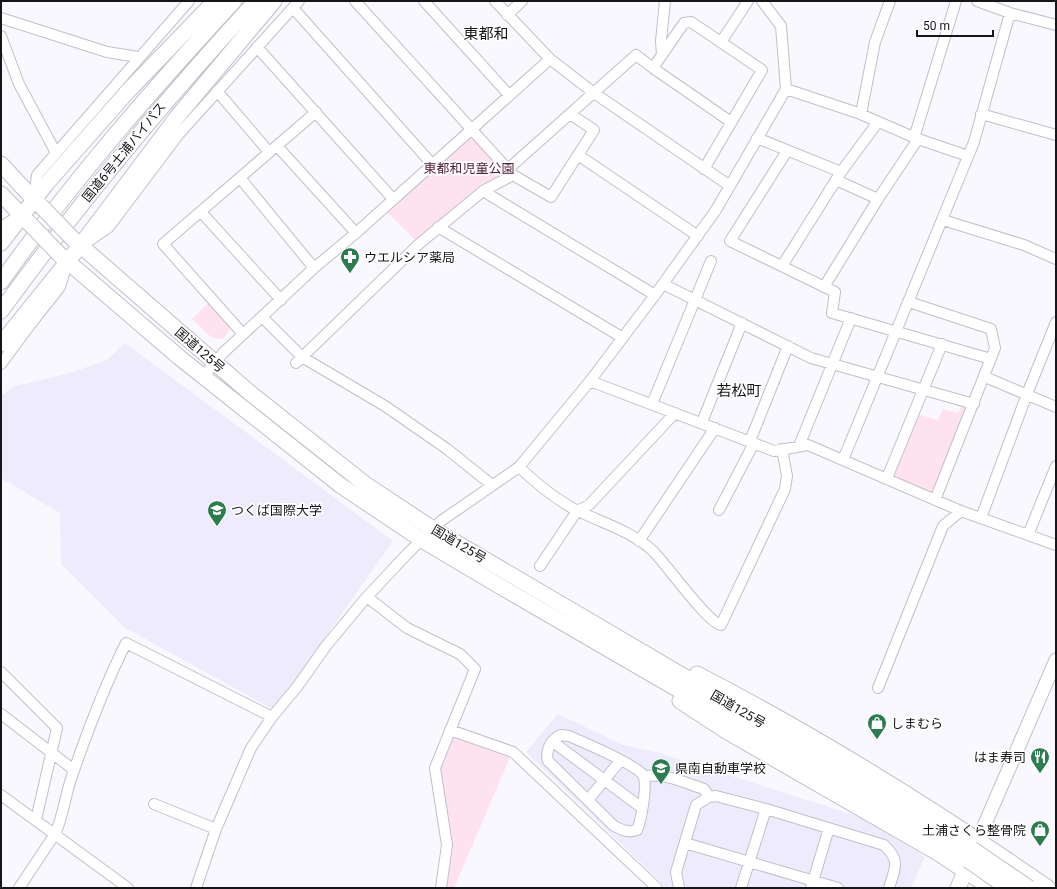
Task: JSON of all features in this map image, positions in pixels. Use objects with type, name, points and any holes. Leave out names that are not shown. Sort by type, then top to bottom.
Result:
[{"type":"highway","points":[[1,243],[25,219],[129,90],[215,1]]},
{"type":"highway","name":"国道6号土浦バイパス","points":[[1,282],[85,171],[169,72],[234,1]]},
{"type":"highway","name":"国道6号土浦バイパス","points":[[1,311],[97,184],[182,81],[256,1]]},
{"type":"highway","points":[[1,344],[64,259],[177,117],[274,1]]},
{"type":"highway","name":"国道125号","points":[[1,164],[77,243],[250,393],[365,484],[433,529],[562,604],[971,855]]},
{"type":"highway","name":"国道125号","points":[[1,194],[64,259],[204,377],[340,485],[422,540],[546,612],[888,803]]},
{"type":"highway","points":[[562,604],[745,699],[889,783],[1008,888]]},
{"type":"highway","points":[[546,612],[726,731],[871,813],[1048,888]]},
{"type":"highway","points":[[958,888],[971,855]]},
{"type":"highway","points":[[971,855],[991,888]]},
{"type":"highway","points":[[971,855],[1029,888]]},
{"type":"main road","points":[[971,855],[1056,660]]},
{"type":"street","points":[[37,203],[37,175],[138,57],[189,1]]},
{"type":"street","points":[[355,1],[510,172],[552,197],[594,130],[570,114]]},
{"type":"street","points":[[424,1],[509,96]]},
{"type":"street","points":[[494,1],[550,59],[594,93],[730,186]]},
{"type":"street","points":[[507,15],[522,1]]},
{"type":"street","points":[[662,55],[661,41],[665,1]]},
{"type":"street","points":[[721,42],[748,1]]},
{"type":"street","points":[[196,888],[216,829],[251,748],[326,646],[367,597],[441,521],[519,467],[590,381],[623,338],[698,236],[730,186],[786,89],[781,26],[762,1]]},
{"type":"street","points":[[861,114],[875,42],[890,1]]},
{"type":"street","points":[[824,287],[916,138],[956,1]]},
{"type":"street","points":[[977,1],[1056,25]]},
{"type":"street","points":[[77,243],[109,227],[179,134],[296,4],[432,164]]},
{"type":"street","points":[[843,460],[943,220],[968,156],[1010,12]]},
{"type":"street","points":[[1,18],[107,52],[138,57]]},
{"type":"street","points":[[654,68],[684,23],[692,22],[762,70],[704,168]]},
{"type":"street","points":[[1,36],[19,84],[56,154]]},
{"type":"street","points":[[257,47],[393,199]]},
{"type":"street","points":[[299,360],[370,290],[438,228],[483,191],[510,172],[570,114],[636,55],[731,122]]},
{"type":"street","points":[[204,377],[215,363],[243,334],[314,268],[356,233],[550,59]]},
{"type":"street","points":[[786,89],[861,114],[916,138],[968,156]]},
{"type":"street","points":[[217,91],[356,233]]},
{"type":"street","points":[[243,334],[163,244],[316,112]]},
{"type":"street","points":[[981,114],[1056,135]]},
{"type":"street","points":[[782,266],[838,176],[878,122]]},
{"type":"street","points":[[757,138],[787,150],[838,176],[878,199]]},
{"type":"street","points":[[787,150],[730,241],[835,292],[832,313],[991,359]]},
{"type":"street","points":[[578,155],[698,236]]},
{"type":"street","points":[[240,178],[314,268]]},
{"type":"street","points":[[483,191],[655,295]]},
{"type":"street","points":[[201,212],[281,300]]},
{"type":"street","points":[[1,227],[25,219]]},
{"type":"street","points":[[943,220],[1024,245],[1056,259]]},
{"type":"street","points":[[438,228],[623,338]]},
{"type":"street","points":[[1,364],[30,324],[60,287],[64,259]]},
{"type":"street","points":[[652,404],[711,261]]},
{"type":"street","points":[[663,284],[811,358],[974,404]]},
{"type":"street","points":[[909,302],[991,328],[995,348],[936,500]]},
{"type":"street","points":[[262,317],[299,360],[385,406],[447,449],[492,485]]},
{"type":"street","points":[[799,446],[851,318]]},
{"type":"street","points":[[981,518],[1027,394],[1056,322]]},
{"type":"street","points":[[702,422],[742,323]]},
{"type":"street","points":[[887,478],[942,344]]},
{"type":"street","points":[[719,510],[752,442],[788,346]]},
{"type":"street","points":[[985,377],[1056,407]]},
{"type":"street","points":[[590,381],[702,422],[774,451],[808,444],[961,511],[1056,545]]},
{"type":"street","points":[[540,566],[577,511],[589,505],[675,413]]},
{"type":"street","points":[[639,541],[716,428]]},
{"type":"street","points":[[519,467],[537,484],[577,511],[620,530],[654,552],[710,617],[721,625],[785,489],[787,476],[782,449]]},
{"type":"street","points":[[1028,535],[1056,466]]},
{"type":"street","points":[[878,688],[943,526],[961,511]]},
{"type":"street","points":[[367,597],[407,628],[460,654],[475,669],[435,768],[447,846],[441,888]]},
{"type":"street","points":[[18,888],[60,825],[64,798],[92,716],[126,643],[272,718]]},
{"type":"street","points":[[1,672],[57,728],[36,820]]},
{"type":"street","points":[[1,714],[74,770]]},
{"type":"street","points":[[450,730],[513,752],[657,888]]},
{"type":"street","points":[[561,735],[569,736],[620,760],[639,771],[644,776],[645,789],[639,825],[637,830],[632,832],[622,830],[614,826],[548,760],[547,752],[553,742],[561,735]]},
{"type":"street","points":[[553,742],[642,808]]},
{"type":"street","points":[[588,800],[620,760]]},
{"type":"street","points":[[644,776],[665,776],[704,789],[709,797]]},
{"type":"street","points":[[1,795],[128,888]]},
{"type":"street","points":[[679,888],[676,872],[696,805],[709,797],[724,797],[878,843],[890,851],[896,861],[889,888]]},
{"type":"street","points":[[154,804],[216,829]]},
{"type":"street","points":[[741,888],[766,809]]},
{"type":"street","points":[[812,884],[829,828]]},
{"type":"street","points":[[685,843],[748,862],[812,884],[838,888]]},
{"type":"street","points":[[1052,888],[1056,884]]},
{"type":"shaded area","name":"つくば国際大学","points":[[125,343],[393,541],[274,710],[124,627],[61,564],[60,513],[1,478],[1,396],[15,386],[67,374],[107,360]]},
{"type":"shaded area","name":"県南自動車学校","points":[[558,714],[623,745],[660,753],[863,818],[925,857],[911,888],[667,888],[526,752]]},
{"type":"green space","name":"東都和児童公園","points":[[471,130],[513,175],[419,244],[383,208]]},
{"type":"green space","points":[[209,302],[232,327],[223,339],[212,338],[192,319]]},
{"type":"green space","points":[[971,405],[935,497],[890,477],[916,414],[938,420],[943,409],[958,413],[961,407]]},
{"type":"green space","points":[[452,733],[511,755],[454,888],[443,888],[451,846],[439,765]]},
{"type":"place","name":"ウエルシア薬局","points":[[350,274]]},
{"type":"place","name":"つくば国際大学","points":[[217,527]]},
{"type":"place","name":"しまむら","points":[[877,740]]},
{"type":"place","name":"はま寿司","points":[[1040,774]]},
{"type":"place","name":"県南自動車学校","points":[[661,785]]},
{"type":"place","name":"土浦さくら整骨院","points":[[1040,847]]},
{"type":"district","name":"東都和","points":[[486,34]]},
{"type":"district","name":"若松町","points":[[739,391]]}]
